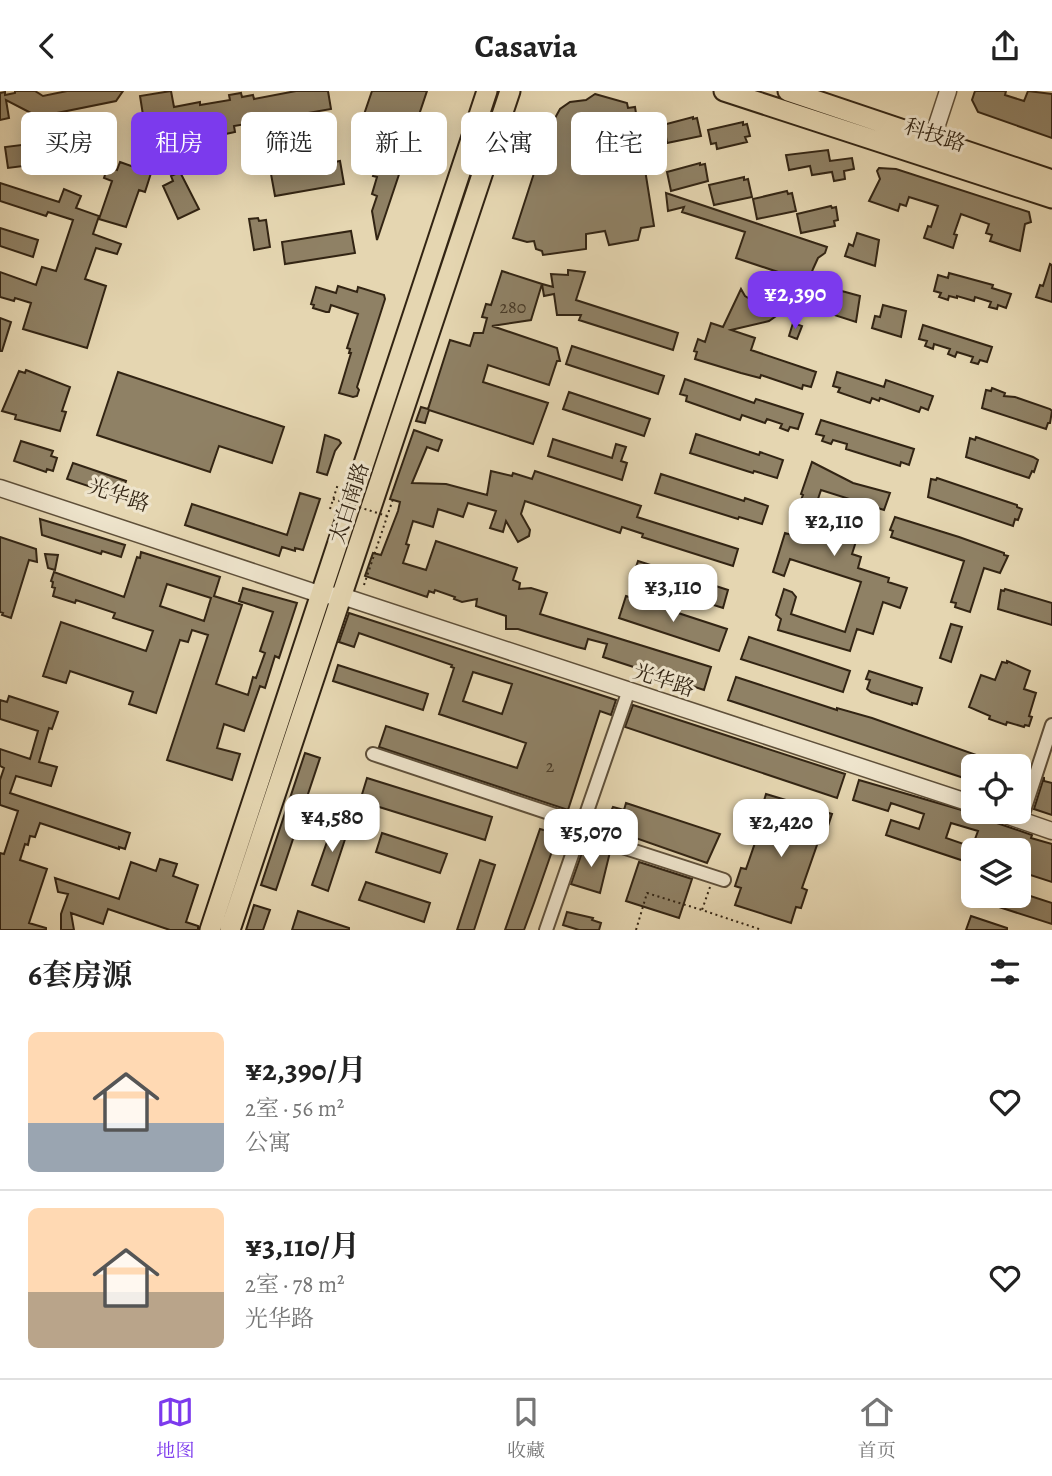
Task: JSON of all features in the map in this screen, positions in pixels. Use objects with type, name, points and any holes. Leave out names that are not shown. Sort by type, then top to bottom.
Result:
[{"type":"main road","name":"太白南路","points":[[230,930],[330,592],[487,91]]},
{"type":"main road","name":"太白南路","points":[[210,930],[510,91]]},
{"type":"main road","name":"科技路","points":[[723,91],[1052,180]]},
{"type":"main road","name":"科技路","points":[[788,91],[1052,198]]},
{"type":"street","points":[[929,148],[948,91]]},
{"type":"street","name":"光华路","points":[[0,478],[330,592]]},
{"type":"street","name":"光华路","points":[[0,488],[330,592],[961,800]]},
{"type":"street","points":[[546,930],[629,690]]},
{"type":"street","points":[[1031,789],[1052,725]]},
{"type":"street","points":[[373,754],[719,878]]},
{"type":"street","points":[[1031,824],[1052,831]]},
{"type":"path","points":[[330,509],[338,484]]},
{"type":"path","points":[[333,499],[387,516]]},
{"type":"path","points":[[364,585],[393,499]]},
{"type":"path","points":[[702,910],[719,878]]},
{"type":"path","points":[[636,930],[648,893],[762,930]]},
{"type":"path","points":[[717,921],[719,916]]},
{"type":"building","points":[[35,91],[43,96],[67,91],[123,91],[116,101],[62,112],[29,112],[6,100],[9,118],[0,120],[0,93]]},
{"type":"building","points":[[171,91],[174,107],[230,100],[229,95],[241,93],[242,97],[253,95],[254,99],[296,91],[328,91],[331,109],[314,112],[241,112],[241,125],[234,126],[235,132],[227,134],[227,112],[143,112],[140,96]]},
{"type":"building","points":[[372,91],[427,91],[420,112],[365,112]]},
{"type":"building","points":[[975,91],[1006,91],[1005,95],[1024,101],[1028,91],[1052,94],[1052,138],[978,112],[972,100]]},
{"type":"building","points":[[595,94],[627,103],[628,108],[635,107],[636,112],[571,112],[571,175],[646,175],[654,226],[641,228],[638,240],[609,245],[605,231],[586,234],[586,249],[543,255],[542,251],[536,249],[534,241],[513,238],[533,175],[557,175],[557,114],[570,102],[586,100]]},
{"type":"building","points":[[697,118],[701,136],[667,143],[667,124]]},
{"type":"building","points":[[743,122],[743,125],[747,124],[750,136],[745,137],[747,142],[717,149],[716,143],[711,144],[708,130]]},
{"type":"building","points":[[21,145],[21,166],[8,168],[5,147]]},
{"type":"building","points":[[828,150],[830,161],[852,158],[854,169],[844,171],[845,179],[834,181],[832,172],[812,175],[810,166],[789,170],[786,155]]},
{"type":"building","points":[[340,161],[344,184],[275,196],[271,175],[337,175],[337,162]]},
{"type":"building","points":[[120,162],[131,166],[131,175],[150,175],[145,192],[139,190],[126,227],[99,219],[112,181],[104,178],[105,175],[117,175]]},
{"type":"building","points":[[705,164],[708,181],[671,191],[667,172]]},
{"type":"building","points":[[879,168],[896,169],[1029,212],[1031,222],[1025,224],[1020,251],[990,241],[992,235],[986,233],[989,224],[961,214],[954,234],[957,235],[953,248],[924,238],[938,206],[909,197],[906,206],[900,204],[898,211],[869,201],[880,179],[877,171]]},
{"type":"building","points":[[182,175],[199,209],[178,219],[163,186],[173,181],[171,176]]},
{"type":"building","points":[[399,175],[377,240],[372,211],[377,196],[372,194],[377,177],[373,176]]},
{"type":"building","points":[[744,177],[744,180],[748,179],[752,197],[714,205],[709,185]]},
{"type":"building","points":[[0,183],[59,202],[64,189],[81,196],[76,208],[99,216],[93,234],[121,244],[117,254],[96,248],[85,279],[106,286],[87,348],[23,329],[31,303],[0,297],[0,272],[36,285],[42,267],[56,271],[73,220],[48,212],[46,216],[0,201]]},
{"type":"building","points":[[787,191],[788,194],[792,193],[796,211],[757,219],[753,199]]},
{"type":"building","points":[[666,193],[827,247],[825,253],[818,258],[806,288],[786,309],[769,321],[731,330],[755,338],[751,350],[816,372],[811,387],[803,385],[802,389],[761,375],[760,378],[695,359],[697,352],[694,351],[698,339],[705,342],[711,323],[723,327],[741,289],[750,299],[766,298],[776,301],[782,292],[785,292],[790,276],[736,258],[745,232],[682,212],[684,207],[668,211]]},
{"type":"building","points":[[836,207],[838,220],[834,221],[835,226],[801,233],[797,214]]},
{"type":"building","points":[[258,218],[259,221],[266,220],[270,247],[254,250],[249,219]]},
{"type":"building","points":[[0,228],[38,240],[33,257],[0,246]]},
{"type":"building","points":[[351,231],[355,253],[285,264],[282,242]]},
{"type":"building","points":[[857,233],[879,240],[875,266],[845,256],[849,244],[853,246]]},
{"type":"building","points":[[1050,264],[1052,302],[1036,297],[1040,285],[1043,286]]},
{"type":"building","points":[[568,270],[585,272],[576,300],[678,333],[673,350],[579,320],[581,315],[557,315],[554,294],[544,296],[542,284],[553,287],[551,274],[568,275]]},
{"type":"building","points":[[502,271],[542,284],[531,320],[492,326],[557,348],[560,361],[557,361],[549,385],[488,365],[483,382],[548,403],[533,444],[429,410],[425,423],[416,421],[421,407],[428,409],[450,340],[470,346],[474,333],[483,333],[487,318],[482,317],[486,304],[491,305]]},
{"type":"building","points":[[949,273],[993,285],[992,288],[1011,294],[1006,308],[998,305],[997,309],[989,307],[991,302],[975,297],[974,301],[957,296],[949,296],[948,300],[939,297],[941,293],[934,291],[938,275],[948,278]]},
{"type":"building","points":[[338,286],[357,292],[358,287],[384,295],[385,299],[357,387],[359,390],[357,396],[353,397],[339,393],[351,353],[347,348],[358,314],[331,305],[329,312],[326,312],[313,308],[314,305],[311,304],[316,287],[336,293]]},
{"type":"building","points":[[838,290],[860,296],[856,322],[828,313]]},
{"type":"building","points":[[883,305],[906,311],[901,337],[872,328],[875,316],[880,317]]},
{"type":"building","points":[[0,318],[11,322],[2,351],[0,351]]},
{"type":"building","points":[[793,323],[802,326],[797,339],[789,336]]},
{"type":"building","points":[[923,325],[992,347],[987,362],[971,362],[973,357],[957,352],[955,357],[948,354],[950,349],[934,344],[933,349],[925,346],[927,341],[919,339]]},
{"type":"building","points":[[572,346],[664,376],[658,394],[566,364]]},
{"type":"building","points":[[26,370],[70,387],[62,411],[66,412],[60,431],[15,419],[16,415],[2,411],[19,371],[25,373]]},
{"type":"building","points":[[118,372],[284,427],[272,463],[219,446],[210,472],[97,435]]},
{"type":"building","points":[[837,372],[884,387],[886,380],[933,396],[928,410],[921,407],[919,412],[880,398],[879,401],[872,398],[870,403],[838,392],[840,388],[833,386]]},
{"type":"building","points":[[685,379],[754,403],[756,399],[803,414],[798,429],[790,427],[788,431],[780,428],[782,424],[767,419],[765,423],[742,415],[740,420],[686,401],[687,396],[680,394]]},
{"type":"building","points":[[992,388],[1005,393],[1004,396],[1050,409],[1050,423],[1046,429],[982,408],[986,390],[991,391]]},
{"type":"building","points":[[569,392],[650,419],[644,436],[563,409]]},
{"type":"building","points":[[821,420],[914,449],[909,465],[901,462],[900,466],[846,449],[847,444],[833,440],[831,444],[822,441],[824,436],[816,434]]},
{"type":"building","points":[[414,430],[442,440],[438,451],[427,447],[412,483],[446,484],[487,495],[491,471],[512,476],[513,473],[532,479],[535,471],[641,506],[637,517],[738,549],[733,566],[642,537],[643,534],[622,527],[620,533],[525,501],[521,514],[530,530],[529,536],[518,542],[506,521],[503,532],[490,528],[496,511],[468,503],[463,517],[438,509],[433,527],[413,521],[406,544],[409,545],[403,563],[426,570],[436,541],[517,568],[513,580],[520,583],[519,589],[531,588],[547,593],[540,614],[711,667],[704,690],[603,657],[607,644],[588,639],[585,649],[518,629],[506,629],[506,616],[476,606],[477,599],[462,602],[435,590],[434,593],[429,591],[427,597],[365,576],[373,553],[381,555],[398,511],[400,502],[390,499]]},
{"type":"building","points":[[696,434],[783,460],[777,478],[690,453]]},
{"type":"building","points":[[325,435],[341,443],[335,451],[327,475],[317,472]]},
{"type":"building","points":[[976,437],[1038,460],[1034,472],[1032,471],[1029,478],[966,457],[970,438],[975,440]]},
{"type":"building","points":[[553,439],[612,458],[616,444],[626,447],[621,461],[627,463],[622,480],[548,456]]},
{"type":"building","points":[[21,441],[53,451],[51,456],[57,458],[53,471],[47,469],[46,472],[14,461]]},
{"type":"building","points":[[812,462],[853,483],[890,493],[884,510],[821,490],[816,505],[877,525],[873,536],[859,532],[852,554],[861,557],[858,568],[889,578],[888,582],[907,588],[900,608],[883,602],[873,634],[857,629],[850,651],[778,630],[781,619],[776,615],[784,589],[796,597],[791,614],[845,632],[861,582],[790,559],[784,576],[773,572],[785,533],[792,535],[801,506],[801,494]]},
{"type":"building","points":[[73,463],[126,481],[121,497],[67,479]]},
{"type":"building","points":[[661,474],[768,506],[762,524],[655,493]]},
{"type":"building","points":[[937,478],[1017,505],[1022,509],[1018,520],[1015,519],[1013,526],[928,497],[931,479]]},
{"type":"building","points":[[300,493],[320,499],[303,550],[295,548],[295,551],[282,547],[279,556],[185,525],[192,504],[287,535]]},
{"type":"building","points":[[895,517],[1008,556],[1000,573],[984,568],[970,612],[955,607],[956,603],[951,602],[964,561],[891,537],[893,531],[890,530]]},
{"type":"building","points":[[40,519],[125,545],[121,557],[102,551],[101,554],[42,535]]},
{"type":"building","points":[[0,537],[36,549],[37,562],[29,560],[11,618],[0,612]]},
{"type":"building","points":[[141,552],[220,577],[214,596],[242,605],[216,684],[248,695],[253,677],[256,678],[265,653],[260,651],[273,612],[239,601],[243,588],[297,603],[279,658],[275,656],[265,688],[260,686],[244,731],[224,724],[217,748],[240,754],[232,780],[167,760],[208,635],[192,630],[188,642],[180,640],[156,713],[129,704],[133,692],[70,671],[66,683],[43,676],[61,622],[146,651],[153,631],[113,618],[115,613],[76,600],[75,603],[53,596],[55,588],[52,587],[51,581],[54,572],[124,597],[137,557],[140,558]],"holes":[[[167,584],[211,598],[204,621],[160,606]]]},
{"type":"building","points":[[45,554],[58,555],[55,570],[48,568]]},
{"type":"building","points":[[638,561],[728,590],[723,608],[632,579]]},
{"type":"building","points":[[1001,590],[1052,603],[1052,625],[998,609]]},
{"type":"building","points":[[626,596],[727,629],[719,651],[619,618]]},
{"type":"building","points":[[349,613],[616,700],[611,715],[600,711],[568,810],[379,747],[386,726],[517,768],[526,743],[439,714],[454,668],[452,665],[359,633],[354,647],[339,642]],"holes":[[[473,672],[512,684],[502,714],[463,701]]]},
{"type":"building","points":[[951,624],[962,627],[951,662],[940,658]]},
{"type":"building","points":[[749,637],[850,671],[843,692],[741,659]]},
{"type":"building","points":[[1007,661],[1030,671],[1024,689],[1036,693],[1029,726],[1007,722],[1006,725],[969,707],[981,675],[995,680],[1002,662]]},
{"type":"building","points":[[338,665],[428,694],[423,710],[333,681]]},
{"type":"building","points":[[869,671],[922,688],[917,704],[912,705],[871,692],[867,689],[870,680],[866,679]]},
{"type":"building","points":[[736,677],[837,710],[872,718],[973,754],[961,754],[961,777],[728,700]]},
{"type":"building","points":[[9,696],[58,712],[52,729],[49,728],[39,762],[57,767],[51,786],[16,776],[10,793],[130,833],[125,849],[119,849],[40,823],[35,837],[30,836],[28,845],[25,844],[20,860],[47,869],[29,923],[46,930],[0,930],[0,853],[4,854],[18,811],[0,805],[0,780],[4,768],[0,766],[0,749],[30,759],[38,731],[0,719],[0,700],[7,702]]},
{"type":"building","points":[[633,705],[845,774],[837,798],[625,727]]},
{"type":"building","points":[[305,753],[320,758],[276,890],[261,885]]},
{"type":"building","points":[[1044,777],[1044,781],[1052,783],[1052,815],[1034,809]]},
{"type":"building","points":[[367,778],[492,817],[485,840],[360,801]]},
{"type":"building","points":[[859,780],[961,810],[961,824],[1000,824],[1032,835],[1031,838],[975,838],[978,831],[951,823],[946,838],[961,843],[961,860],[886,835],[891,820],[919,829],[924,814],[891,803],[888,811],[853,800]]},
{"type":"building","points":[[766,794],[832,814],[828,826],[824,825],[802,888],[807,890],[801,908],[796,907],[791,923],[735,905],[741,888],[735,886],[741,868],[746,869],[768,805],[763,804]]},
{"type":"building","points":[[626,803],[720,834],[707,863],[604,827],[613,807],[624,810]]},
{"type":"building","points":[[336,816],[351,821],[328,891],[312,885]]},
{"type":"building","points":[[540,829],[558,834],[524,930],[505,930]]},
{"type":"building","points":[[382,833],[447,854],[440,873],[376,852]]},
{"type":"building","points":[[1031,838],[1052,844],[1052,882],[1031,875]]},
{"type":"building","points":[[585,844],[610,852],[600,893],[571,884]]},
{"type":"building","points":[[160,859],[177,864],[173,876],[198,885],[186,922],[198,926],[198,930],[170,930],[108,909],[103,924],[71,913],[74,930],[61,930],[61,914],[68,894],[58,892],[55,878],[119,899],[131,862],[156,871]]},
{"type":"building","points":[[480,860],[495,865],[474,930],[457,930]]},
{"type":"building","points":[[639,862],[692,879],[679,918],[626,901]]},
{"type":"building","points":[[366,882],[430,903],[424,922],[359,900]]},
{"type":"building","points":[[1031,896],[1052,903],[1052,924],[1002,908],[1031,908]]},
{"type":"building","points":[[254,905],[270,910],[263,930],[246,930]]},
{"type":"building","points":[[298,911],[349,928],[349,930],[292,930]]},
{"type":"building","points":[[567,912],[593,918],[592,920],[601,923],[599,930],[579,930],[563,925]]},
{"type":"building","points":[[971,916],[1007,928],[1007,930],[966,930]]}]
